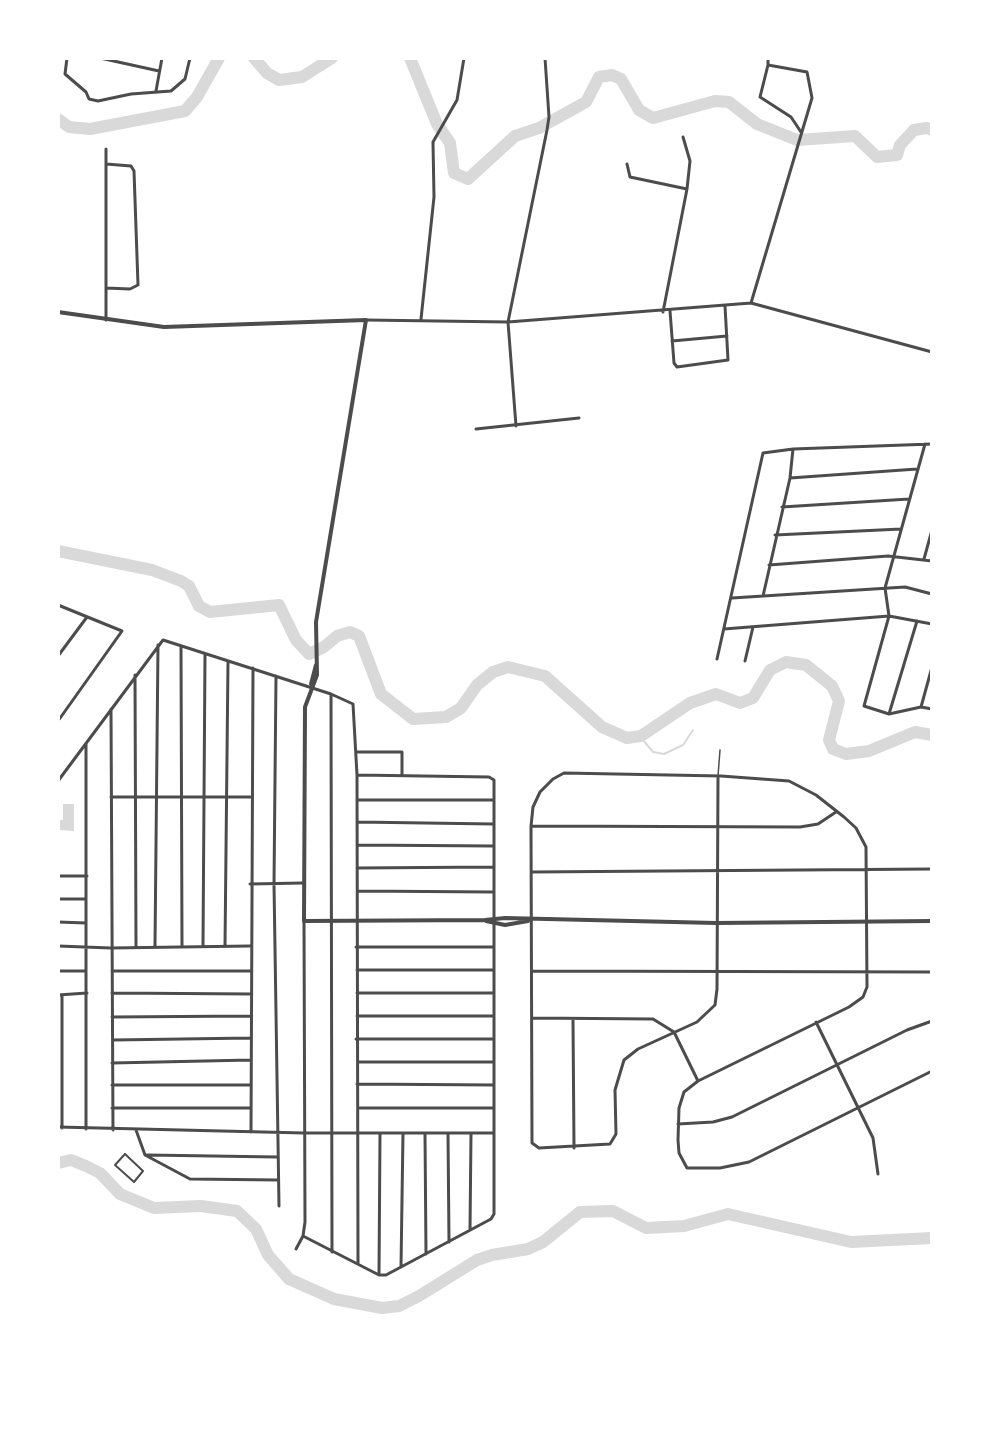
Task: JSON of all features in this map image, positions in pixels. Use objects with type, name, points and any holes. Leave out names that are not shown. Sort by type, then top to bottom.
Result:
[{"type":"street","points":[[68,58],[65,74],[94,101],[156,92],[164,93],[179,86],[185,78],[190,58]]},
{"type":"street","points":[[100,58],[159,71]]},
{"type":"street","points":[[156,92],[162,58]]},
{"type":"street","points":[[421,319],[434,197],[434,142],[458,100],[464,58]]},
{"type":"street","points":[[516,426],[508,322],[548,130],[545,58]]},
{"type":"street","points":[[768,58],[760,97],[791,117],[800,133]]},
{"type":"street","points":[[751,303],[796,144],[812,98],[807,72],[768,65]]},
{"type":"street","points":[[663,312],[687,189],[690,161],[683,137]]},
{"type":"street","points":[[106,149],[106,320]]},
{"type":"street","points":[[106,164],[131,166],[134,171],[138,285],[130,289],[106,288]]},
{"type":"street","points":[[627,164],[630,177],[687,189]]},
{"type":"street","points":[[58,312],[164,327],[200,327],[421,319],[508,322],[663,312],[751,303],[932,352]]},
{"type":"street","points":[[670,311],[674,363],[677,367],[727,362],[725,306]]},
{"type":"street","points":[[296,1250],[303,1236],[304,715],[316,664],[316,622],[366,320]]},
{"type":"street","points":[[672,341],[727,336]]},
{"type":"street","points":[[476,429],[579,418]]},
{"type":"street","points":[[925,444],[885,588],[889,616],[864,706],[889,714],[921,707],[932,709]]},
{"type":"street","points":[[717,659],[763,453],[793,448],[932,444]]},
{"type":"street","points":[[763,597],[775,535],[790,478],[793,448]]},
{"type":"street","points":[[790,478],[917,469]]},
{"type":"street","points":[[782,507],[910,499]]},
{"type":"street","points":[[775,535],[901,529]]},
{"type":"street","points":[[924,559],[932,530]]},
{"type":"street","points":[[769,565],[894,557],[932,561]]},
{"type":"street","points":[[732,598],[905,587],[932,594]]},
{"type":"street","points":[[58,605],[122,631],[58,721]]},
{"type":"street","points":[[724,629],[889,616],[932,624]]},
{"type":"street","points":[[58,656],[87,617]]},
{"type":"street","points":[[889,714],[917,621]]},
{"type":"street","points":[[745,661],[753,627]]},
{"type":"street","points":[[58,781],[158,643],[165,640],[331,694],[353,705],[357,775],[358,1264]]},
{"type":"street","points":[[155,946],[159,797],[158,643]]},
{"type":"street","points":[[181,646],[182,946]]},
{"type":"street","points":[[203,945],[205,654]]},
{"type":"street","points":[[225,946],[228,661]]},
{"type":"street","points":[[921,707],[932,667]]},
{"type":"street","points":[[251,1132],[250,797],[253,668]]},
{"type":"street","points":[[135,674],[136,946]]},
{"type":"street","points":[[276,676],[274,884],[276,1132],[279,1206]]},
{"type":"street","points":[[331,694],[332,1252]]},
{"type":"street","points":[[111,708],[113,1130]]},
{"type":"street","points":[[86,742],[86,1129]]},
{"type":"street","points":[[356,752],[402,752],[402,775]]},
{"type":"street","points":[[718,776],[717,998],[714,1005],[697,1022],[638,1049],[620,1066],[615,1090],[616,1134],[614,1139],[605,1146],[539,1148],[532,1143],[531,826],[533,807],[540,792],[553,779],[564,773],[718,776],[789,781],[816,795],[844,817],[859,833],[866,847],[868,971],[867,987],[863,996],[849,1007],[698,1081],[684,1092],[680,1100],[678,1124],[679,1153],[683,1164],[692,1170],[741,1164],[932,1071]]},
{"type":"street","points":[[303,1236],[379,1275],[386,1275],[493,1217],[494,800],[492,777],[357,775]]},
{"type":"street","points":[[111,797],[250,797]]},
{"type":"street","points":[[357,800],[494,800]]},
{"type":"street","points":[[531,826],[808,826],[827,820],[836,812]]},
{"type":"street","points":[[357,822],[493,824]]},
{"type":"street","points":[[357,845],[493,846]]},
{"type":"street","points":[[357,868],[493,867]]},
{"type":"street","points":[[532,872],[932,869]]},
{"type":"street","points":[[58,876],[87,876]]},
{"type":"street","points":[[250,884],[303,883]]},
{"type":"street","points":[[358,891],[493,892]]},
{"type":"street","points":[[58,899],[85,899]]},
{"type":"street","points":[[304,921],[485,920],[516,924],[531,920],[716,923],[932,921]]},
{"type":"street","points":[[58,922],[86,922]]},
{"type":"street","points":[[58,946],[86,945],[111,948],[250,946]]},
{"type":"street","points":[[357,947],[494,947]]},
{"type":"street","points":[[357,970],[493,970]]},
{"type":"street","points":[[58,971],[86,971]]},
{"type":"street","points":[[112,971],[251,971]]},
{"type":"street","points":[[532,971],[932,972]]},
{"type":"street","points":[[87,993],[60,994],[60,1128],[304,1133],[494,1132]]},
{"type":"street","points":[[112,993],[251,994]]},
{"type":"street","points":[[357,993],[493,993]]},
{"type":"street","points":[[112,1017],[251,1016]]},
{"type":"street","points":[[357,1016],[494,1016]]},
{"type":"street","points":[[531,1018],[653,1019],[674,1032],[698,1081]]},
{"type":"street","points":[[573,1020],[574,1148]]},
{"type":"street","points":[[678,1124],[713,1122],[732,1117],[907,1030],[932,1021]]},
{"type":"street","points":[[816,1022],[873,1138],[878,1174]]},
{"type":"street","points":[[113,1040],[251,1038]]},
{"type":"street","points":[[356,1039],[494,1040]]},
{"type":"street","points":[[112,1062],[251,1060]]},
{"type":"street","points":[[358,1062],[494,1062]]},
{"type":"street","points":[[357,1084],[494,1085]]},
{"type":"street","points":[[112,1085],[251,1085]]},
{"type":"street","points":[[112,1108],[251,1108]]},
{"type":"street","points":[[357,1108],[494,1108]]},
{"type":"street","points":[[136,1130],[145,1155],[196,1180],[278,1180]]},
{"type":"street","points":[[470,1230],[471,1132]]},
{"type":"street","points":[[379,1275],[380,1133]]},
{"type":"street","points":[[401,1267],[403,1133]]},
{"type":"street","points":[[425,1133],[426,1254]]},
{"type":"street","points":[[448,1133],[448,1242]]},
{"type":"street","points":[[125,1154],[144,1171],[134,1182],[115,1165],[125,1154]]},
{"type":"street","points":[[145,1155],[277,1157]]},
{"type":"lane","points":[[718,776],[720,750]]},
{"type":"shaded area","points":[[63,804],[74,804],[74,831],[59,830],[59,820],[63,820]]},
{"type":"waterway","points":[[58,119],[69,127],[90,129],[185,111],[197,97],[219,58]]},
{"type":"waterway","points":[[254,58],[267,73],[279,80],[302,77],[332,58]]},
{"type":"waterway","points":[[410,58],[437,124],[450,143],[454,173],[468,179],[515,136],[539,128],[586,102],[599,77],[612,75],[621,79],[639,110],[653,118],[715,101],[729,102],[757,124],[797,140],[855,136],[877,157],[897,155],[900,145],[914,130],[927,128],[932,130]]},
{"type":"waterway","points":[[58,551],[152,570],[181,581],[189,586],[199,606],[210,612],[279,605],[296,640],[309,654],[324,647],[337,636],[350,632],[359,636],[381,694],[413,719],[446,717],[461,708],[477,685],[493,672],[508,667],[545,676],[602,727],[627,738],[641,736],[690,703],[716,694],[740,703],[753,698],[770,670],[786,662],[806,665],[832,686],[839,701],[829,740],[833,749],[846,754],[869,751],[915,732],[932,735]]},
{"type":"waterway","points":[[635,737],[643,740],[653,752],[664,754],[683,745],[693,730]]},
{"type":"waterway","points":[[58,1163],[71,1160],[86,1166],[100,1173],[120,1194],[154,1208],[201,1206],[237,1211],[256,1229],[268,1255],[289,1279],[334,1299],[382,1308],[399,1306],[419,1296],[477,1260],[528,1249],[543,1242],[580,1212],[613,1211],[646,1228],[684,1226],[728,1214],[851,1242],[932,1238]]}]
